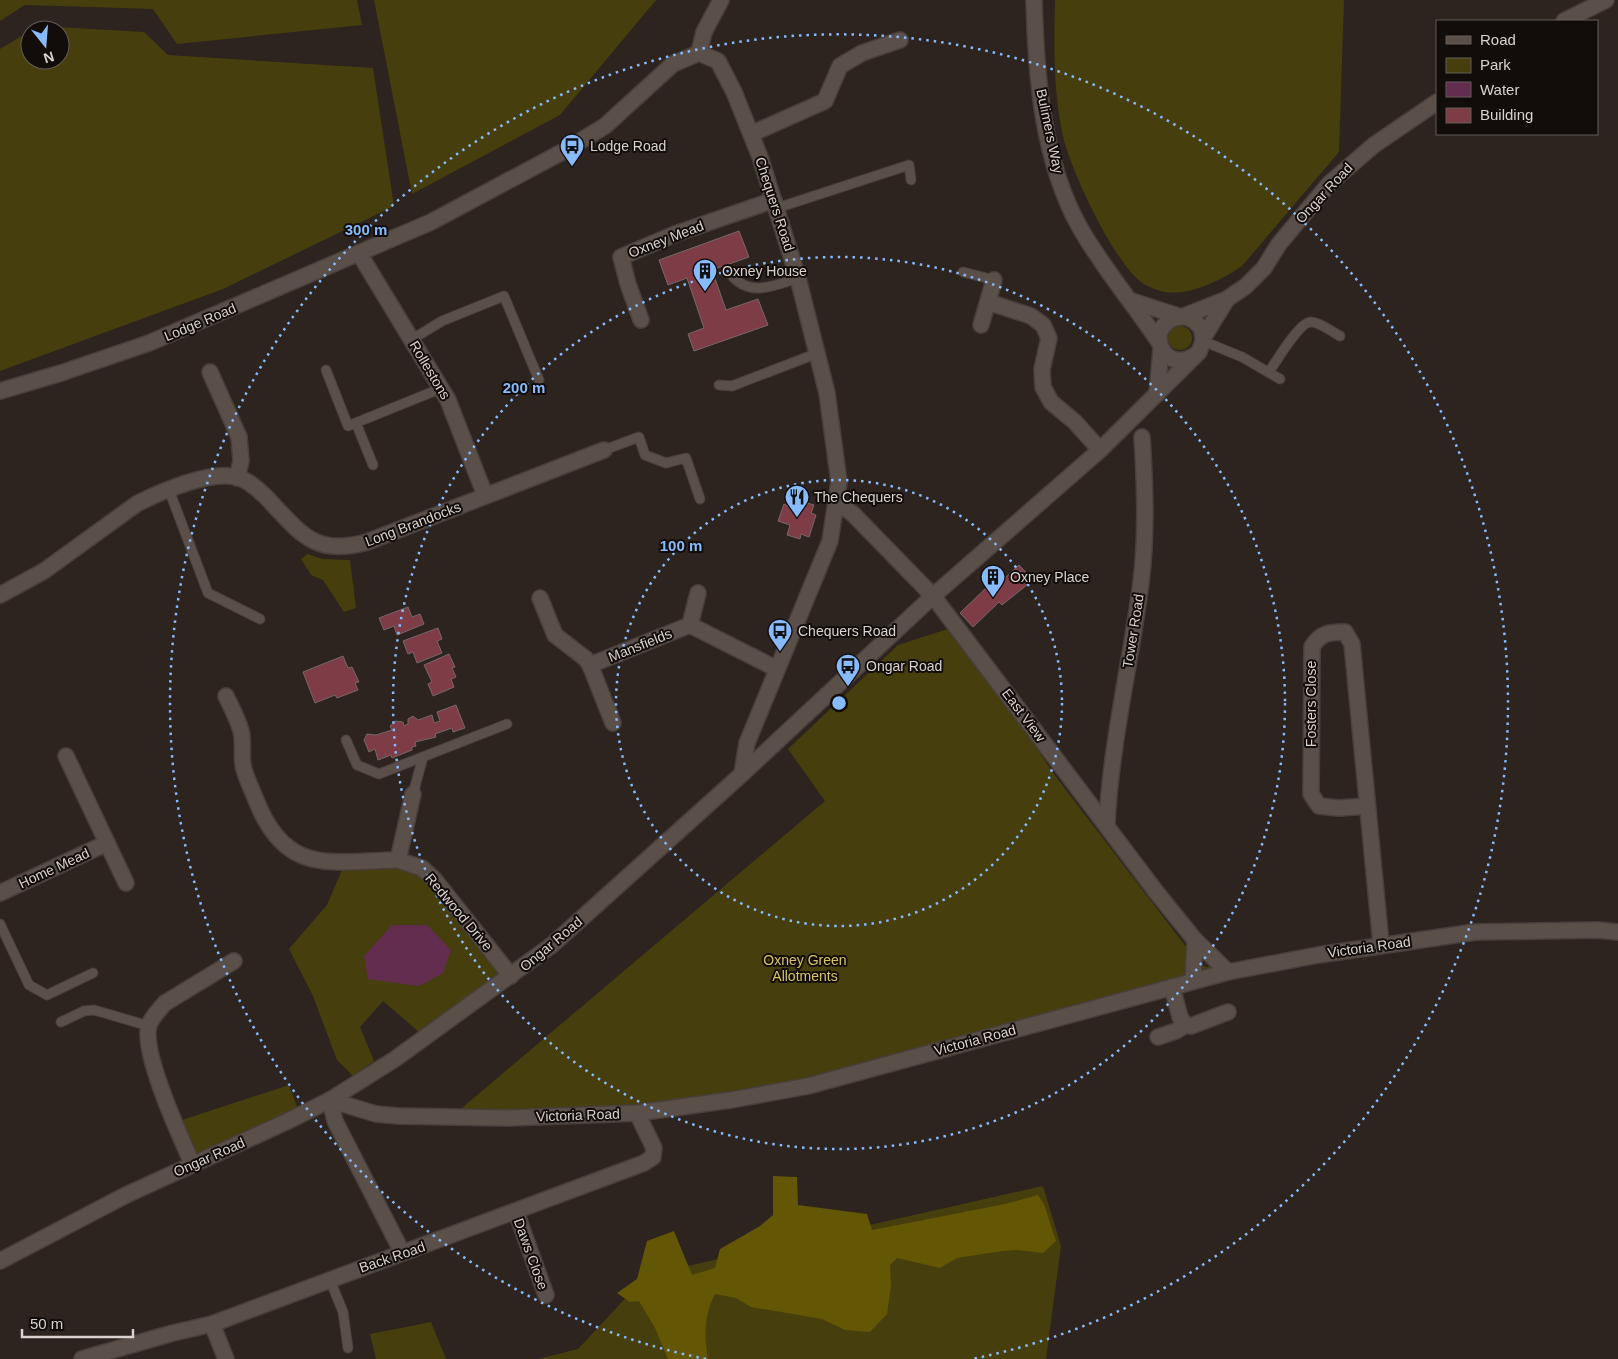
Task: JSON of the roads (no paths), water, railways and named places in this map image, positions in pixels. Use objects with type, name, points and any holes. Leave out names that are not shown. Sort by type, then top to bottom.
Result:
[{"type":"street","points":[[699,53],[704,32],[721,0]]},
{"type":"street","name":"Bulimers Way","points":[[1034,0],[1041,100],[1050,147],[1063,190],[1078,225],[1101,260],[1132,301],[1160,346]]},
{"type":"street","points":[[1566,20],[1606,0]]},
{"type":"street","points":[[751,134],[825,102],[840,66],[862,53],[900,40]]},
{"type":"street","name":"Chequers Road","points":[[699,53],[718,61],[728,79],[751,134],[775,204],[798,278],[818,353],[835,437],[839,482],[830,541],[747,743],[742,774]]},
{"type":"street","name":"Lodge Road","points":[[0,391],[61,374],[149,343],[431,222],[564,151],[605,126],[672,64],[699,53]]},
{"type":"street","name":"Ongar Road","points":[[1157,394],[1162,326],[1168,320],[1227,299],[1246,286],[1264,268],[1279,244],[1329,184],[1374,145],[1436,103]]},
{"type":"street","name":"Oxney Mead","points":[[642,320],[628,284],[621,256],[675,234],[775,204]]},
{"type":"street","name":"Rollestons","points":[[359,253],[442,388],[454,412],[485,495]]},
{"type":"street","points":[[982,324],[994,280]]},
{"type":"street","name":"Ongar Road","points":[[0,1261],[126,1194],[330,1100],[395,1058],[552,945],[742,774],[933,596],[1100,450],[1195,355],[1227,299]]},
{"type":"street","points":[[1132,301],[1181,316],[1198,324],[1203,339]]},
{"type":"street","points":[[988,302],[1032,316],[1043,325],[1049,338],[1042,369],[1043,387],[1051,402],[1075,422],[1100,450]]},
{"type":"street","points":[[1160,346],[1166,356],[1176,360],[1184,361],[1195,355]]},
{"type":"street","points":[[0,595],[44,571],[138,504],[169,490],[219,477],[237,478],[241,448],[239,437],[210,372]]},
{"type":"street","name":"Tower Road","points":[[1106,823],[1109,776],[1141,580],[1146,504],[1142,437]]},
{"type":"street","name":"Long Brandocks","points":[[237,478],[255,486],[302,534],[320,545],[335,548],[367,542],[604,450]]},
{"type":"street","name":"East View","points":[[837,502],[853,514],[933,596],[1158,893],[1195,940],[1228,972]]},
{"type":"street","points":[[698,593],[690,625],[777,669]]},
{"type":"street","name":"Mansfields","points":[[540,598],[555,635],[586,659],[590,665],[613,723]]},
{"type":"street","name":"Mansfields","points":[[590,665],[690,625]]},
{"type":"street","name":"Fosters Close","points":[[1367,806],[1339,808],[1319,806],[1311,794],[1312,647],[1318,637],[1330,632],[1345,632],[1352,644],[1381,944]]},
{"type":"street","name":"Redwood Drive","points":[[226,696],[241,731],[243,766],[262,815],[272,832],[288,847],[320,862],[334,864],[398,860],[422,868],[434,879],[511,976]]},
{"type":"street","name":"Home Mead","points":[[66,756],[126,883]]},
{"type":"street","points":[[398,860],[413,794]]},
{"type":"street","name":"Home Mead","points":[[0,893],[107,843]]},
{"type":"street","name":"Victoria Road","points":[[330,1100],[376,1114],[399,1116],[508,1118],[637,1113],[731,1100],[808,1086],[1228,972],[1381,944],[1475,932],[1597,930],[1618,932]]},
{"type":"street","points":[[1193,981],[1195,940]]},
{"type":"street","points":[[192,1164],[158,1077],[151,1052],[149,1026],[156,1013],[165,1003],[234,961]]},
{"type":"street","points":[[1172,987],[1180,1017],[1185,1025]]},
{"type":"street","points":[[1158,1037],[1176,1031],[1185,1025],[1192,1026],[1228,1012]]},
{"type":"street","points":[[330,1100],[335,1121],[402,1252]]},
{"type":"street","name":"Back Road","points":[[82,1359],[129,1353],[173,1333],[212,1324],[402,1252],[443,1240],[475,1226],[644,1163],[653,1157],[654,1148],[637,1113]]},
{"type":"street","name":"Daws Close","points":[[516,1212],[546,1295]]},
{"type":"street","points":[[212,1324],[226,1359]]},
{"type":"lane","points":[[775,204],[909,165],[911,180]]},
{"type":"lane","points":[[963,272],[994,280]]},
{"type":"lane","points":[[733,277],[739,283],[756,288],[798,278]]},
{"type":"lane","points":[[411,340],[442,321],[504,296],[539,380]]},
{"type":"lane","points":[[1269,372],[1299,329],[1306,324],[1311,322],[1318,324],[1340,336]]},
{"type":"lane","points":[[1203,339],[1242,357],[1280,379]]},
{"type":"lane","points":[[719,384],[732,386],[818,353]]},
{"type":"lane","points":[[326,370],[348,426],[442,388]]},
{"type":"lane","points":[[356,422],[373,465]]},
{"type":"lane","points":[[604,450],[639,437],[645,455],[666,463],[686,458],[700,499]]},
{"type":"lane","points":[[169,490],[208,593],[260,619]]},
{"type":"lane","points":[[346,740],[356,765],[380,774],[507,724]]},
{"type":"lane","points":[[413,794],[423,757]]},
{"type":"lane","points":[[0,924],[29,985],[47,995],[93,973]]},
{"type":"lane","points":[[61,1022],[84,1011],[94,1010],[149,1026]]},
{"type":"lane","points":[[330,1280],[343,1312],[348,1348]]},
{"type":"water","points":[[392,925],[427,925],[451,950],[443,973],[419,986],[368,979],[364,956]]},
{"type":"place","name":"Lodge Road","points":[[572,167]]},
{"type":"place","name":"Oxney House","points":[[705,292]]},
{"type":"place","name":"The Chequers","points":[[797,518]]},
{"type":"place","name":"Oxney Place","points":[[993,598]]},
{"type":"place","name":"Chequers Road","points":[[780,652]]},
{"type":"place","name":"Ongar Road","points":[[848,687]]},
{"type":"park label","name":"Oxney Green Allotments","points":[[805,968]]}]
